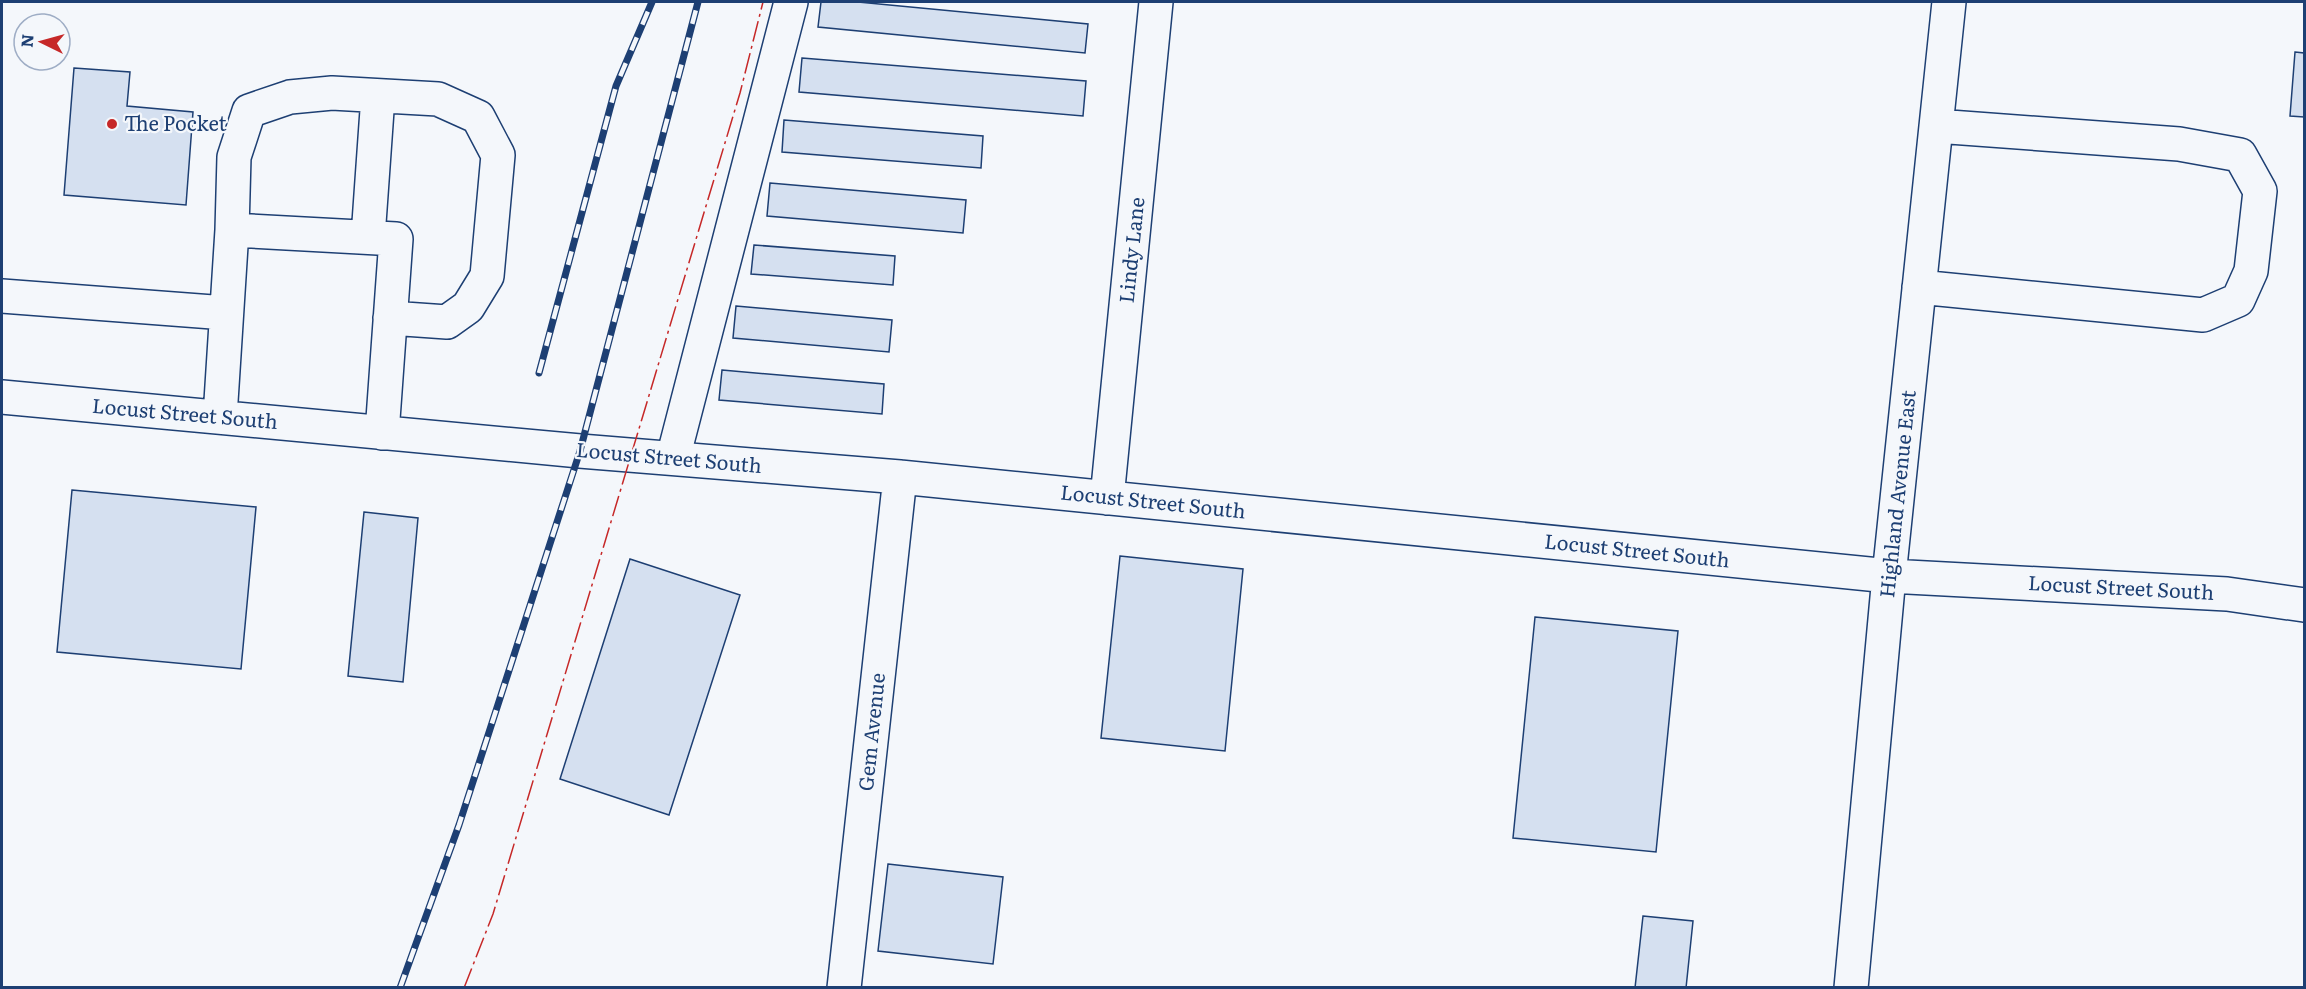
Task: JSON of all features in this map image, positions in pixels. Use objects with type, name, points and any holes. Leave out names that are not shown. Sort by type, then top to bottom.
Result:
[{"type":"street","points":[[673,458],[791,2]]},
{"type":"street","name":"Lindy Lane","points":[[1107,498],[1156,2]]},
{"type":"street","name":"Highland Avenue East","points":[[1851,987],[1889,576],[1949,2]]},
{"type":"street","points":[[220,417],[232,230],[234,157],[249,111],[290,97],[332,93],[438,99],[478,117],[498,155],[487,276],[468,307],[447,322],[390,318]]},
{"type":"street","points":[[368,237],[378,96]]},
{"type":"street","points":[[1919,287],[2203,315],[2238,300],[2251,271],[2260,191],[2240,155],[2179,144],[1936,126]]},
{"type":"street","points":[[232,230],[396,239],[382,433]]},
{"type":"street","points":[[2,296],[226,313]]},
{"type":"street","name":"Locust Street South","points":[[2,397],[580,451],[900,477],[1889,576],[2227,594],[2304,605]]},
{"type":"street","name":"Gem Avenue","points":[[844,987],[900,477]]},
{"type":"building","points":[[821,2],[858,2],[1088,24],[1085,53],[818,27]]},
{"type":"building","points":[[2295,52],[2304,53],[2304,117],[2290,116]]},
{"type":"building","points":[[802,58],[1086,81],[1083,116],[799,92]]},
{"type":"building","points":[[74,68],[130,72],[127,106],[193,112],[186,205],[64,195]]},
{"type":"building","points":[[784,120],[983,136],[981,168],[782,152]]},
{"type":"building","points":[[770,183],[966,200],[963,233],[767,216]]},
{"type":"building","points":[[754,245],[895,256],[893,285],[751,274]]},
{"type":"building","points":[[736,306],[892,320],[889,352],[733,338]]},
{"type":"building","points":[[722,370],[884,384],[882,414],[719,400]]},
{"type":"building","points":[[72,490],[256,507],[241,669],[57,652]]},
{"type":"building","points":[[364,512],[418,518],[403,682],[348,676]]},
{"type":"building","points":[[1120,556],[1243,569],[1225,751],[1101,738]]},
{"type":"building","points":[[630,559],[740,595],[669,815],[560,779]]},
{"type":"building","points":[[1535,617],[1678,631],[1656,852],[1513,838]]},
{"type":"building","points":[[888,864],[1003,877],[993,964],[878,951]]},
{"type":"building","points":[[1643,916],[1693,921],[1686,988],[1635,988]]},
{"type":"railway","points":[[539,373],[616,86],[652,2]]},
{"type":"railway","points":[[400,988],[459,825],[580,451],[698,2]]},
{"type":"power","points":[[464,988],[493,914],[740,93],[763,2]]},
{"type":"place","name":"The Pocket","points":[[112,124]]}]
